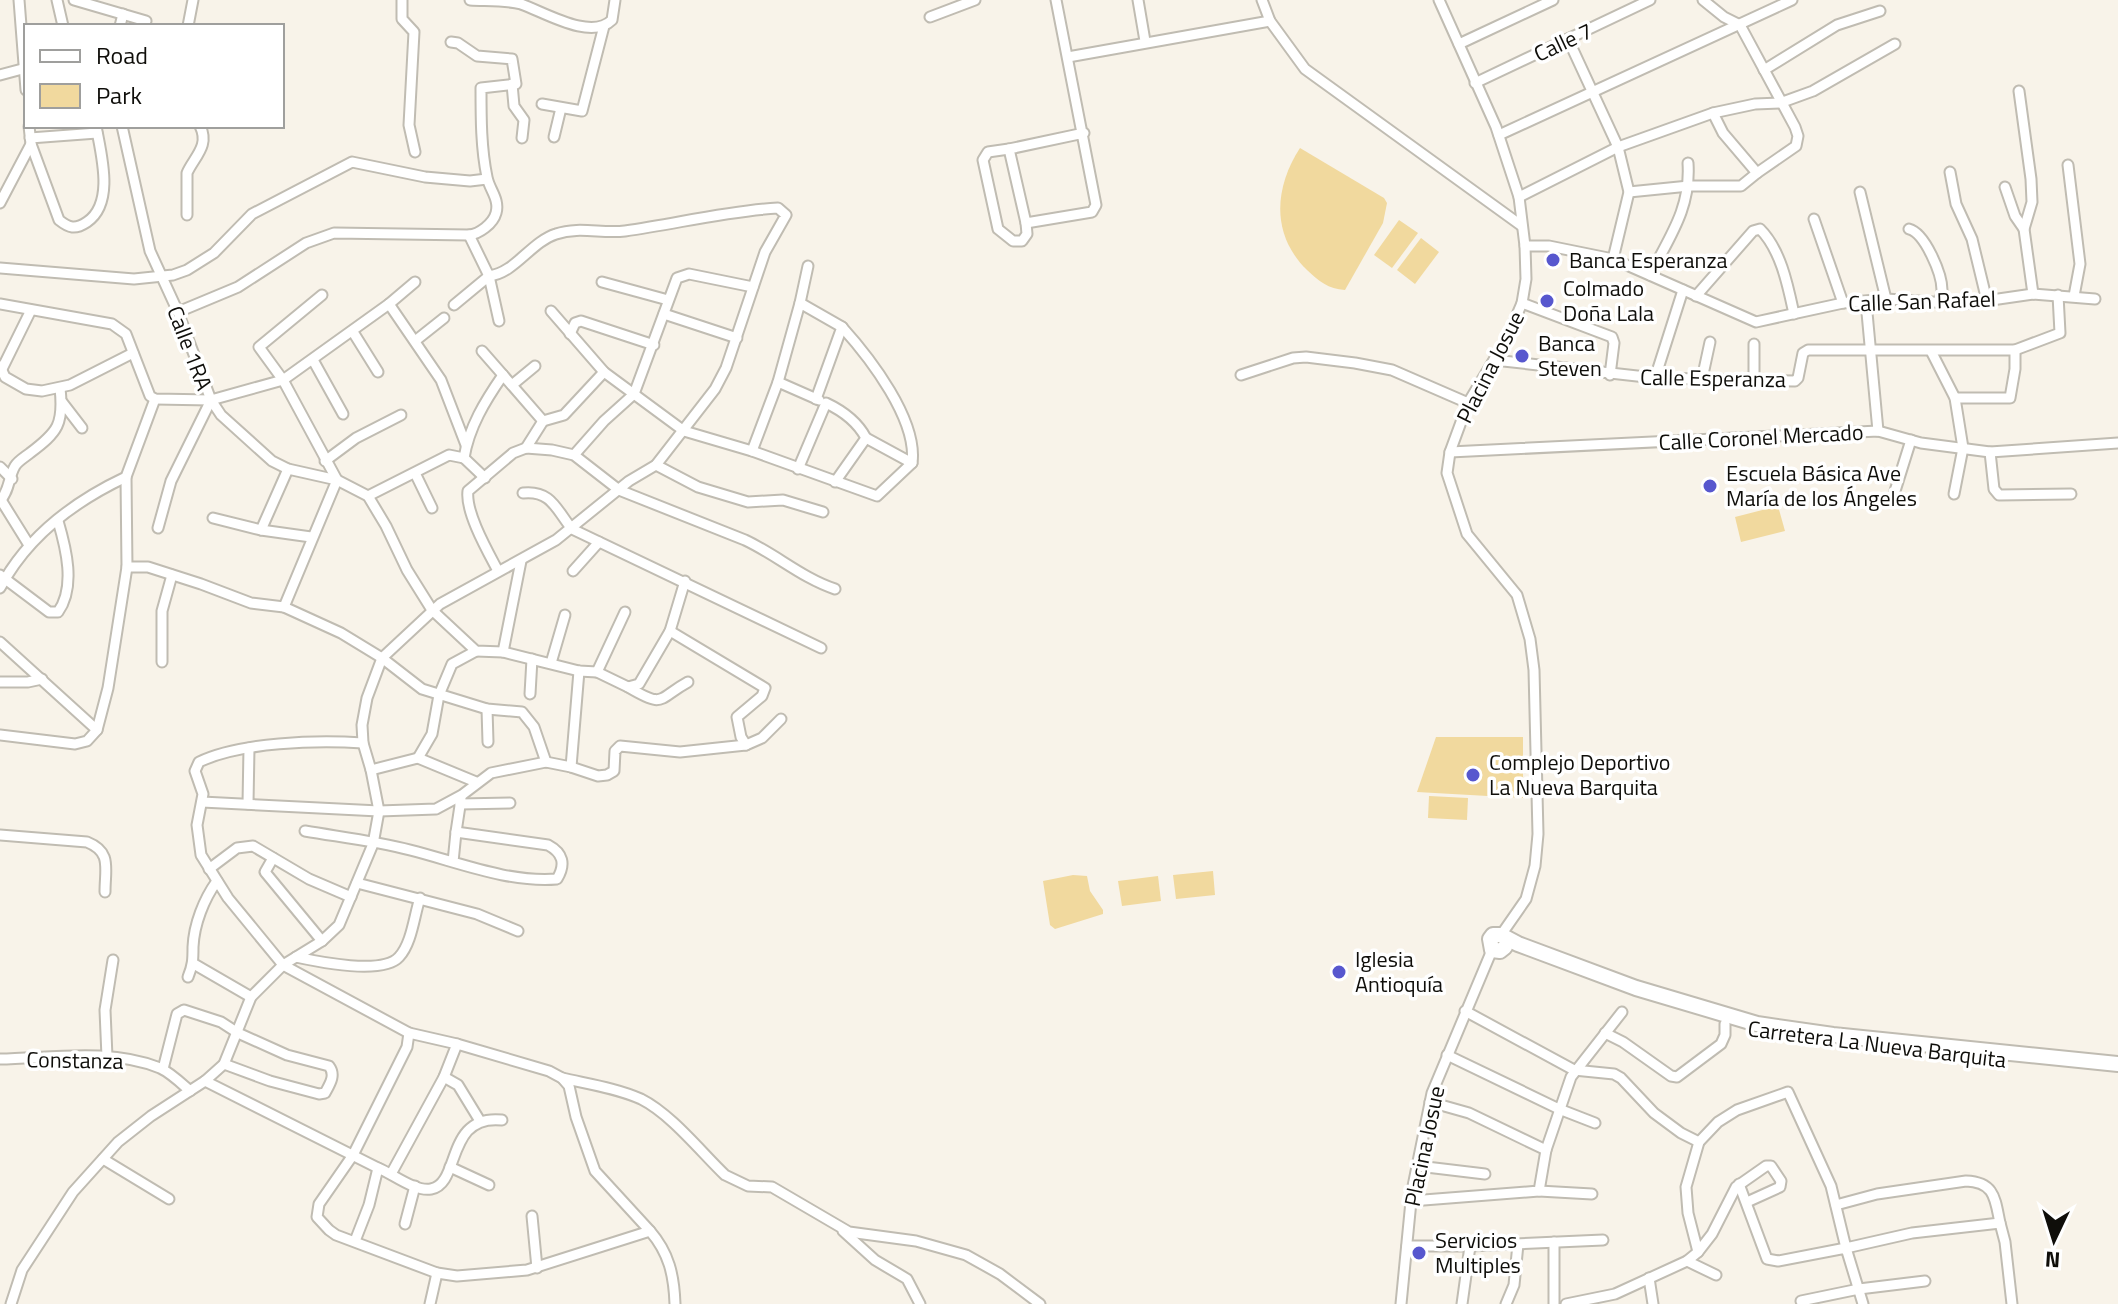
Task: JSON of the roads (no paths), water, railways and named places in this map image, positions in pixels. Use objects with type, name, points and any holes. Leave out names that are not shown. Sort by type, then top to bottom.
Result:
[{"type":"street","points":[[19,0],[24,57]]},
{"type":"street","points":[[57,0],[63,24]]},
{"type":"street","points":[[74,0],[146,21]]},
{"type":"street","points":[[188,24],[193,0]]},
{"type":"street","points":[[402,0],[403,20],[414,34],[409,125],[415,152]]},
{"type":"street","points":[[470,0],[516,3],[561,21],[590,27],[604,26],[612,20],[615,0]]},
{"type":"street","points":[[930,17],[975,0]]},
{"type":"street","points":[[1026,223],[1094,210],[1096,200],[1056,0]]},
{"type":"street","points":[[1138,0],[1145,41]]},
{"type":"street","points":[[1262,0],[1270,21],[1305,69],[1522,226]]},
{"type":"street","name":"Placina Josue","points":[[1401,1304],[1411,1201],[1430,1102],[1465,1011],[1526,899],[1535,866],[1538,834],[1534,670],[1530,639],[1517,595],[1467,534],[1447,473],[1450,452],[1468,403],[1507,338],[1522,303],[1526,279],[1525,246],[1519,197],[1499,135],[1439,0]]},
{"type":"street","points":[[1459,44],[1553,0]]},
{"type":"street","name":"Calle 7","points":[[1475,83],[1650,0]]},
{"type":"street","points":[[1629,192],[1689,186],[1741,186],[1796,146],[1798,136],[1795,127],[1740,25],[1703,0]]},
{"type":"street","points":[[1499,135],[1792,0]]},
{"type":"street","points":[[1764,70],[1837,25],[1880,11]]},
{"type":"street","points":[[120,24],[123,14]]},
{"type":"street","points":[[1068,57],[1270,21]]},
{"type":"street","points":[[542,104],[582,111],[604,26]]},
{"type":"street","points":[[1568,39],[1618,147],[1629,192],[1613,259]]},
{"type":"street","points":[[178,312],[238,287],[306,243],[334,233],[476,235],[496,214],[496,199],[487,179],[481,126],[481,88],[516,82],[512,58],[477,56],[458,43],[451,42]]},
{"type":"street","points":[[1519,197],[1618,147],[1713,113],[1755,104],[1780,103],[1813,91],[1895,44]]},
{"type":"street","points":[[0,75],[24,68]]},
{"type":"street","points":[[512,84],[514,106],[524,120],[522,138]]},
{"type":"street","points":[[2019,91],[2031,179],[2032,202],[2024,229],[2033,294]]},
{"type":"street","points":[[554,137],[561,108]]},
{"type":"street","points":[[1713,113],[1723,133],[1757,173]]},
{"type":"street","points":[[29,128],[30,141],[59,220],[68,227],[79,228],[93,218],[103,197],[96,130],[30,141]]},
{"type":"street","name":"Calle 1RA","points":[[122,128],[150,251],[178,312],[211,400],[221,415],[272,461],[288,469],[337,480],[368,496]]},
{"type":"street","points":[[187,215],[187,173],[202,149],[204,134],[201,128]]},
{"type":"street","points":[[1009,149],[1026,223],[1027,234],[1022,241],[1013,241],[998,229],[983,160],[988,152],[1084,133]]},
{"type":"street","points":[[0,203],[30,141]]},
{"type":"street","points":[[0,268],[134,279],[161,278],[196,265],[214,253],[252,214],[346,164],[359,162],[425,177],[470,181],[487,179]]},
{"type":"street","points":[[1650,275],[1684,209],[1689,186],[1688,163]]},
{"type":"street","points":[[2068,165],[2080,264],[2074,296]]},
{"type":"street","points":[[1950,172],[1956,204],[1972,239],[1987,301]]},
{"type":"street","points":[[2005,187],[2015,216],[2024,229]]},
{"type":"street","points":[[1860,192],[1886,299]]},
{"type":"street","points":[[11,1304],[22,1270],[73,1192],[118,1142],[205,1081],[224,1064],[251,997],[283,965],[322,941],[339,925],[373,844],[379,811],[363,743],[362,725],[367,698],[382,658],[432,610],[572,529],[619,490],[656,465],[715,389],[737,338],[765,252],[785,221],[785,211],[778,208],[726,212],[625,231],[575,230],[557,234],[541,242],[508,268],[489,276],[454,305]]},
{"type":"street","points":[[1814,219],[1843,303]]},
{"type":"street","points":[[1696,296],[1753,231],[1760,229],[1767,235],[1785,275],[1794,314]]},
{"type":"street","points":[[1909,229],[1924,239],[1942,290],[1939,303]]},
{"type":"street","points":[[469,235],[489,276],[499,321]]},
{"type":"street","name":"Calle San Rafael","points":[[1525,246],[1549,246],[1613,259],[1756,322],[1843,303],[1886,299],[1939,303],[1987,301],[2033,294],[2095,299]]},
{"type":"street","points":[[752,451],[778,382],[808,266]]},
{"type":"street","points":[[574,455],[604,421],[634,394],[677,278],[689,274],[753,287]]},
{"type":"street","points":[[0,304],[112,324],[124,331],[146,391],[155,399],[211,400],[283,380],[353,332],[415,282]]},
{"type":"street","points":[[602,282],[668,300]]},
{"type":"street","points":[[1655,378],[1683,290]]},
{"type":"street","points":[[284,607],[337,480],[283,380],[259,347],[322,295]]},
{"type":"street","name":"Calle Esperanza","points":[[1494,360],[1655,378],[1797,380],[1803,353],[1808,350],[2015,350],[2060,333],[2058,295]]},
{"type":"street","points":[[1866,302],[1878,431]]},
{"type":"street","points":[[551,311],[604,372],[684,431],[752,451],[877,496],[912,463],[911,437],[893,398],[864,352],[842,327],[800,303]]},
{"type":"street","points":[[1522,303],[1612,337],[1610,375]]},
{"type":"street","points":[[389,304],[441,380],[466,445]]},
{"type":"street","points":[[31,310],[2,373],[34,391],[60,388],[133,353]]},
{"type":"street","points":[[664,314],[737,338]]},
{"type":"street","points":[[415,341],[444,318]]},
{"type":"street","points":[[570,334],[575,323],[581,321],[654,345]]},
{"type":"street","points":[[798,469],[842,327]]},
{"type":"street","points":[[353,332],[378,372]]},
{"type":"street","points":[[1702,379],[1710,342]]},
{"type":"street","points":[[1754,344],[1754,380]]},
{"type":"street","points":[[1955,398],[2010,398],[2015,350]]},
{"type":"street","points":[[482,351],[543,421]]},
{"type":"street","points":[[1931,351],[1955,398],[1963,448],[1954,494]]},
{"type":"street","points":[[1241,375],[1293,358],[1355,363],[1392,370],[1468,403]]},
{"type":"street","points":[[313,360],[343,414]]},
{"type":"street","points":[[512,385],[535,366]]},
{"type":"street","points":[[526,448],[543,421],[564,415],[604,372]]},
{"type":"street","points":[[464,458],[466,445],[483,405],[503,375]]},
{"type":"street","points":[[778,382],[842,411],[866,438],[912,463]]},
{"type":"street","points":[[29,545],[1,500],[17,463],[56,431],[62,402],[60,388]]},
{"type":"street","points":[[0,735],[75,744],[87,741],[97,730],[108,688],[127,567],[126,477],[155,399]]},
{"type":"street","points":[[158,528],[171,481],[211,400]]},
{"type":"street","points":[[62,402],[82,428]]},
{"type":"street","points":[[325,461],[356,438],[401,415]]},
{"type":"street","name":"Calle Coronel Mercado","points":[[1450,452],[1878,431],[1911,440],[1990,452],[2118,443]]},
{"type":"street","points":[[835,482],[866,438]]},
{"type":"street","points":[[1895,491],[1911,440]]},
{"type":"street","points":[[498,571],[478,529],[468,491],[513,453],[526,448],[574,455],[619,490],[763,548],[805,577],[835,589]]},
{"type":"street","points":[[1990,452],[1994,489],[1999,495],[2071,494]]},
{"type":"street","points":[[476,651],[432,610],[368,496],[449,455],[464,458],[485,478]]},
{"type":"street","points":[[656,465],[698,487],[748,502],[783,500],[823,512]]},
{"type":"street","points":[[0,467],[12,479]]},
{"type":"street","points":[[261,530],[288,469]]},
{"type":"street","points":[[415,473],[432,508]]},
{"type":"street","points":[[58,521],[68,566],[62,608],[58,612],[49,612],[2,580],[29,545],[58,521],[97,491],[126,477]]},
{"type":"street","points":[[523,493],[538,492],[547,497],[572,529],[821,648]]},
{"type":"street","points":[[213,518],[261,530],[311,537]]},
{"type":"street","points":[[573,571],[599,542]]},
{"type":"street","points":[[503,652],[521,561]]},
{"type":"street","points":[[127,567],[148,567],[251,603],[284,607],[341,633],[382,658],[418,687],[487,709],[517,710],[526,715],[534,727],[546,762]]},
{"type":"street","points":[[162,662],[162,611],[172,575]]},
{"type":"street","points":[[628,687],[639,684],[670,631],[685,581]]},
{"type":"street","points":[[597,672],[625,612]]},
{"type":"street","points":[[551,663],[565,615]]},
{"type":"street","points":[[670,631],[765,688],[762,696],[737,717],[746,745]]},
{"type":"street","points":[[0,642],[97,730]]},
{"type":"street","points":[[418,758],[432,734],[439,695],[453,663],[476,651],[503,652],[579,671],[597,672],[649,700],[659,701],[688,682]]},
{"type":"street","points":[[530,694],[532,659]]},
{"type":"street","points":[[571,767],[579,671]]},
{"type":"street","points":[[0,682],[42,679]]},
{"type":"street","points":[[487,709],[488,742]]},
{"type":"street","points":[[453,862],[461,799],[476,782],[491,773],[546,762],[598,776],[607,775],[614,771],[615,751],[620,746],[680,752],[746,745],[762,738],[781,719]]},
{"type":"street","points":[[363,743],[249,748],[199,762],[195,771],[203,794],[197,837],[201,855],[217,881],[283,965],[409,1033],[457,1044],[643,1101],[660,1112],[725,1175],[748,1186],[772,1187],[841,1228],[858,1234],[942,1247],[966,1255],[1000,1274],[1040,1304]]},
{"type":"street","points":[[248,804],[249,748]]},
{"type":"street","points":[[371,770],[418,758],[476,782]]},
{"type":"street","points":[[202,802],[379,811],[436,809],[461,799],[510,803]]},
{"type":"street","points":[[305,831],[406,849],[516,878],[557,879],[562,871],[563,860],[558,851],[548,845],[456,832]]},
{"type":"street","points":[[0,835],[87,842],[99,847],[105,856],[105,892]]},
{"type":"street","points":[[209,869],[244,845],[253,846],[309,879],[351,897]]},
{"type":"street","points":[[273,858],[265,872],[322,941]]},
{"type":"street","points":[[188,977],[194,964],[197,922],[209,891],[217,881]]},
{"type":"street","points":[[357,883],[477,914],[518,931]]},
{"type":"street","points":[[296,957],[345,965],[390,964],[400,956],[408,942],[420,898]]},
{"type":"street","name":"Carretera La Nueva Barquita","points":[[1501,943],[1633,997],[1725,1024],[2118,1071]]},
{"type":"street","name":"Carretera La Nueva Barquita","points":[[1501,943],[1756,1028]]},
{"type":"street","points":[[107,1057],[105,1010],[113,960]]},
{"type":"street","points":[[194,964],[251,997]]},
{"type":"street","points":[[163,1069],[179,1011],[221,1022],[287,1055],[329,1066],[333,1071],[332,1082],[325,1093],[319,1094],[224,1064]]},
{"type":"street","points":[[1465,1011],[1574,1070],[1614,1074],[1654,1113],[1699,1142]]},
{"type":"street","points":[[1539,1191],[1546,1150],[1574,1070],[1622,1012]]},
{"type":"street","points":[[1605,1033],[1677,1077],[1721,1044],[1725,1024]]},
{"type":"street","points":[[409,1033],[407,1047],[353,1155],[319,1204],[317,1217],[336,1235],[437,1273],[469,1275],[537,1268],[650,1231]]},
{"type":"street","name":"Carretera La Nueva Barquita","points":[[1832,1039],[2118,1064]]},
{"type":"street","points":[[391,1174],[444,1077],[457,1044]]},
{"type":"street","points":[[1447,1055],[1595,1123]]},
{"type":"street","name":"Constanza","points":[[0,1059],[107,1057],[135,1061],[163,1069],[190,1091]]},
{"type":"street","points":[[444,1077],[458,1085],[480,1121]]},
{"type":"street","points":[[562,1078],[573,1095],[576,1117],[595,1171],[661,1243],[671,1264],[675,1304]]},
{"type":"street","points":[[205,1081],[415,1186],[433,1189],[450,1167],[469,1129],[480,1121],[502,1120]]},
{"type":"street","points":[[1698,1252],[1688,1213],[1686,1187],[1699,1142],[1718,1122],[1737,1110],[1790,1092],[1802,1126],[1831,1186],[1863,1304]]},
{"type":"street","points":[[1430,1102],[1469,1113],[1546,1150]]},
{"type":"street","points":[[103,1159],[169,1199]]},
{"type":"street","points":[[1566,1304],[1615,1294],[1687,1261],[1712,1234],[1739,1184],[1769,1165],[1781,1181],[1780,1187],[1747,1202]]},
{"type":"street","points":[[1418,1166],[1485,1174]]},
{"type":"street","points":[[450,1167],[489,1185]]},
{"type":"street","points":[[355,1241],[374,1189],[378,1168]]},
{"type":"street","points":[[1836,1205],[1877,1194],[1966,1181],[1980,1182],[1991,1191],[2005,1242],[2012,1304]]},
{"type":"street","points":[[1739,1184],[1765,1255],[1770,1260],[1778,1261],[1912,1233],[2000,1223]]},
{"type":"street","points":[[405,1224],[415,1186]]},
{"type":"street","points":[[1411,1201],[1539,1191],[1592,1194]]},
{"type":"street","points":[[532,1216],[537,1268]]},
{"type":"street","points":[[841,1228],[875,1260],[907,1279],[920,1304]]},
{"type":"street","points":[[1407,1246],[1603,1240]]},
{"type":"street","points":[[1554,1242],[1554,1304]]},
{"type":"street","points":[[1506,1304],[1514,1285],[1518,1244]]},
{"type":"street","points":[[1462,1304],[1470,1246]]},
{"type":"street","points":[[1687,1261],[1716,1275]]},
{"type":"street","points":[[430,1304],[437,1273]]},
{"type":"street","points":[[1649,1278],[1653,1304]]},
{"type":"street","points":[[1801,1301],[1859,1289],[1925,1281]]},
{"type":"place","name":"Banca Esperanza","points":[[1553,260]]},
{"type":"place","name":"Colmado Doña Lala","points":[[1547,301]]},
{"type":"place","name":"Banca Steven","points":[[1522,356]]},
{"type":"place","name":"Escuela Básica Ave María de los Ángeles","points":[[1710,486]]},
{"type":"place","name":"Complejo Deportivo La Nueva Barquita","points":[[1473,775]]},
{"type":"place","name":"Iglesia Antioquía","points":[[1339,972]]},
{"type":"place","name":"Servicios Multiples","points":[[1419,1253]]}]
